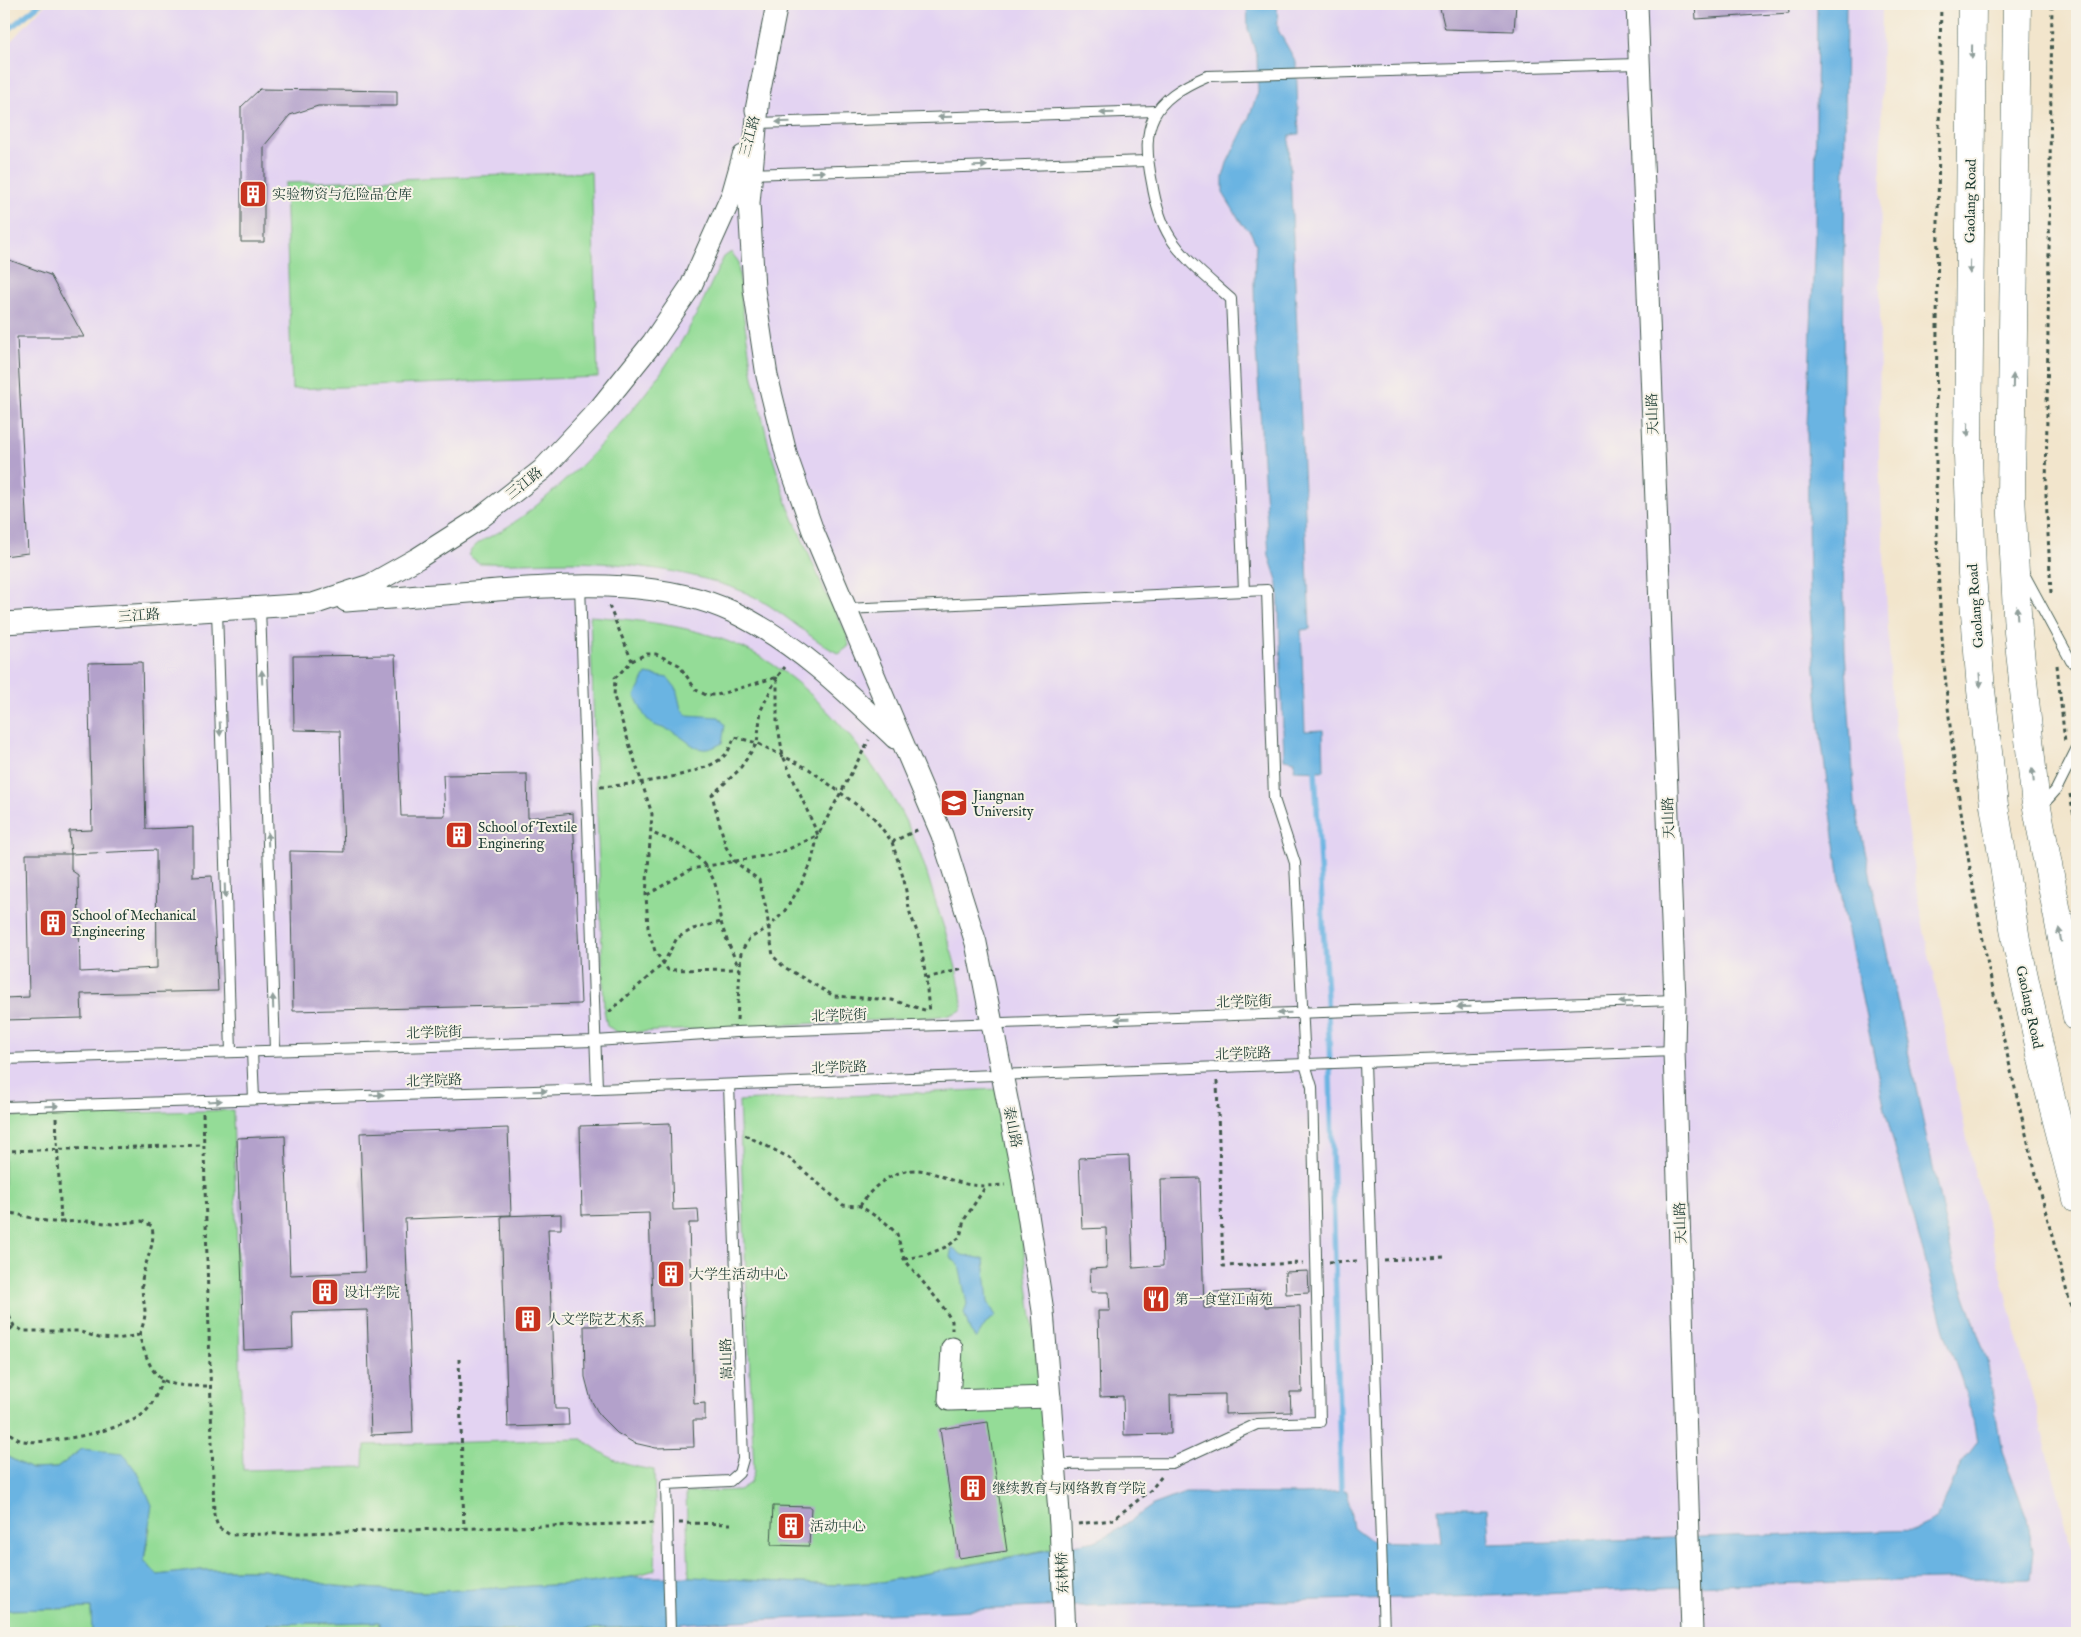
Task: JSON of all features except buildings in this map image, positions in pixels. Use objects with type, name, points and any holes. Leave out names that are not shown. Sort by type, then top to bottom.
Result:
[{"type":"main road","name":"Gaolang Road","points":[[1972,4],[1968,456],[1972,574],[1981,690],[1994,805],[2016,940],[2048,1086],[2077,1199]]},
{"type":"main road","points":[[2017,4],[2011,495],[2018,632],[2038,810],[2077,1017]]},
{"type":"street","name":"三江路","points":[[4,623],[313,604],[370,585],[418,558],[479,518],[542,470],[600,408],[653,342],[691,286],[732,195],[759,96],[777,4]]},
{"type":"street","name":"天山路","points":[[1637,4],[1675,1000],[1674,1051],[1692,1633]]},
{"type":"street","name":"泰山路","points":[[759,96],[748,203],[754,289],[767,376],[786,457],[813,531],[901,743],[936,821],[976,943],[1023,1181],[1043,1311],[1060,1525]]},
{"type":"street","points":[[313,604],[591,585],[630,588],[685,597],[725,610],[772,634],[837,683],[901,743]]},
{"type":"street","points":[[952,1348],[949,1400],[1050,1397]]},
{"type":"street","name":"东林桥","points":[[1060,1525],[1065,1627]]},
{"type":"lane","points":[[1244,591],[1232,299],[1196,269],[1170,236],[1156,205],[1147,161],[1147,134],[1156,111],[1180,88],[1207,76],[1639,64]]},
{"type":"lane","points":[[757,123],[1156,111]]},
{"type":"lane","points":[[752,174],[1147,161]]},
{"type":"lane","points":[[2014,555],[2071,661],[2077,666]]},
{"type":"lane","points":[[591,585],[587,788],[596,1089]]},
{"type":"lane","points":[[845,609],[1267,590],[1274,799],[1295,863],[1305,1064],[1312,1087],[1320,1422],[1257,1424],[1172,1464],[1055,1464]]},
{"type":"lane","points":[[260,607],[275,1050]]},
{"type":"lane","points":[[217,610],[230,1052]]},
{"type":"lane","points":[[2038,810],[2056,790],[2077,748]]},
{"type":"lane","name":"北学院街","points":[[4,1059],[595,1041],[737,1032],[1675,1000]]},
{"type":"lane","points":[[252,1051],[254,1099]]},
{"type":"lane","name":"北学院路","points":[[4,1107],[729,1085],[1674,1051]]},
{"type":"lane","points":[[1365,1062],[1384,1633]]},
{"type":"lane","name":"嵩山路","points":[[670,1633],[666,1484],[730,1481],[740,1473],[743,1460],[729,1085]]},
{"type":"path","points":[[2052,4],[2046,495],[2053,629],[2067,766],[2077,832]]},
{"type":"path","points":[[591,585],[632,661]]},
{"type":"path","points":[[798,652],[777,677],[761,710],[757,743],[739,770],[712,795],[726,847],[734,861],[759,880],[773,956],[784,967],[834,996],[892,1000],[928,1011]]},
{"type":"path","points":[[738,969],[668,970],[655,951],[648,928],[646,895],[652,814],[614,697],[615,678],[632,661],[646,654],[656,654],[679,666],[696,690],[706,695],[718,694],[777,677]]},
{"type":"path","points":[[777,677],[777,721],[783,756],[818,835]]},
{"type":"path","points":[[737,1032],[738,969],[741,952],[749,939],[769,927],[784,912],[800,887],[811,864],[818,835],[879,722]]},
{"type":"path","points":[[587,788],[642,784],[702,768],[725,755],[735,737],[757,743],[809,769],[874,818],[892,842],[904,880],[910,914],[920,940],[926,978],[930,1026]]},
{"type":"path","points":[[892,842],[936,821]]},
{"type":"path","points":[[652,833],[678,843],[705,866],[715,884],[721,922],[738,969]]},
{"type":"path","points":[[646,895],[691,869],[787,850],[818,835]]},
{"type":"path","points":[[595,1024],[663,964],[677,938],[693,929],[721,922]]},
{"type":"path","points":[[926,978],[980,964]]},
{"type":"path","points":[[1217,1068],[1223,1266],[1446,1257]]},
{"type":"path","points":[[203,1101],[214,1515],[218,1527],[230,1535],[667,1522],[733,1524]]},
{"type":"path","points":[[56,1106],[60,1222]]},
{"type":"path","points":[[731,1128],[788,1157],[843,1205],[860,1206],[886,1223],[897,1234],[904,1259],[941,1304],[952,1322],[952,1348]]},
{"type":"path","points":[[4,1151],[204,1145]]},
{"type":"path","points":[[860,1206],[865,1197],[884,1179],[907,1172],[922,1171],[963,1184],[986,1186],[1023,1181]]},
{"type":"path","points":[[904,1259],[926,1255],[948,1246],[960,1237],[964,1220],[986,1186]]},
{"type":"path","points":[[4,1212],[25,1215],[50,1222],[90,1221],[112,1224],[142,1220],[152,1226],[154,1237],[142,1280],[146,1319],[139,1335],[147,1362],[155,1375],[162,1380],[182,1386],[210,1386]]},
{"type":"path","points":[[4,1293],[5,1308],[14,1326],[23,1331],[78,1331],[98,1338],[117,1339],[139,1335]]},
{"type":"path","points":[[4,1335],[14,1326]]},
{"type":"path","points":[[458,1360],[464,1528]]},
{"type":"path","points":[[4,1428],[21,1441],[45,1442],[117,1426],[144,1414],[156,1395],[162,1380]]},
{"type":"path","points":[[1060,1525],[1112,1520],[1150,1491],[1172,1464]]},
{"type":"shaded area","name":"Jiangnan University","points":[[46,4],[1882,4],[1879,461],[1892,704],[1918,901],[1972,1163],[2077,1566],[2077,1633],[4,1633],[4,44],[10,42]]},
{"type":"green space","points":[[591,172],[598,377],[292,389],[285,183]]},
{"type":"green space","points":[[731,252],[738,261],[742,306],[753,377],[769,446],[788,506],[829,601],[847,634],[849,646],[839,654],[757,598],[723,584],[702,578],[658,569],[614,564],[570,562],[479,563],[468,555],[478,543],[513,523],[568,478],[629,414],[677,349],[697,314],[724,257]]},
{"type":"green space","points":[[590,616],[680,628],[732,643],[759,656],[785,673],[833,717],[855,742],[874,769],[906,822],[915,841],[952,954],[959,983],[962,1010],[949,1015],[922,1018],[619,1033],[607,1026],[604,1010]]},
{"type":"green space","points":[[998,1089],[1022,1235],[1060,1547],[881,1582],[836,1585],[689,1577],[686,1493],[739,1490],[750,1483],[754,1472],[739,1101]]},
{"type":"green space","points":[[233,1110],[243,1470],[364,1467],[365,1445],[582,1439],[600,1452],[616,1460],[632,1466],[654,1470],[655,1570],[631,1577],[589,1583],[424,1592],[334,1586],[264,1570],[201,1570],[157,1575],[144,1560],[150,1528],[82,1449],[57,1468],[31,1469],[4,1455],[4,1117]]},
{"type":"green space","points":[[91,1608],[92,1633],[4,1633],[4,1610]]},
{"type":"green space","points":[[379,1622],[379,1633],[267,1633],[267,1624]]},
{"type":"green space","points":[[650,1627],[650,1633],[415,1633]]},
{"type":"water","points":[[1247,4],[1277,4],[1278,30],[1296,62],[1299,134],[1290,135],[1289,147],[1310,629],[1301,630],[1305,731],[1323,730],[1324,771],[1294,770],[1295,761],[1284,759],[1278,583],[1269,556],[1255,332],[1254,283],[1256,244],[1250,231],[1242,224],[1223,193],[1223,177],[1227,163],[1248,120],[1258,92],[1257,56],[1248,29]]},
{"type":"water","points":[[1817,4],[1846,4],[1842,508],[1845,651],[1855,804],[1953,1261],[1987,1360],[2002,1452],[2027,1519],[2033,1551],[2030,1578],[1718,1585],[1524,1595],[1038,1607],[691,1623],[650,1627],[415,1633],[379,1633],[379,1622],[267,1624],[267,1633],[92,1633],[91,1608],[4,1610],[4,1455],[31,1469],[57,1468],[82,1449],[123,1453],[139,1475],[152,1505],[144,1560],[157,1575],[201,1570],[264,1570],[334,1586],[424,1592],[589,1583],[631,1577],[694,1577],[836,1585],[881,1582],[1095,1541],[1114,1532],[1153,1505],[1185,1493],[1303,1494],[1347,1491],[1353,1528],[1370,1541],[1441,1543],[1438,1508],[1487,1508],[1489,1544],[1916,1530],[1937,1520],[1960,1465],[1977,1443],[1972,1412],[1944,1330],[1886,1114],[1844,912],[1820,729],[1809,597],[1807,425],[1815,232]]},
{"type":"water","points":[[646,674],[668,678],[676,688],[681,709],[687,715],[719,717],[725,725],[722,743],[707,749],[701,749],[673,732],[651,723],[644,715],[635,696]]},
{"type":"water","points":[[952,1247],[962,1255],[984,1259],[988,1302],[996,1316],[987,1322],[976,1339],[970,1331],[964,1312],[967,1304],[959,1265],[950,1257]]},
{"type":"waterway","points":[[4,33],[40,4]]},
{"type":"waterway","points":[[1315,771],[1329,1035],[1341,1492]]},
{"type":"place","name":"实验物资与危险品仓库","points":[[253,194]]},
{"type":"place","name":"Jiangnan University","points":[[954,803]]},
{"type":"place","name":"School of Textile Enginering","points":[[459,835]]},
{"type":"place","name":"School of Mechanical Engineering","points":[[53,923]]},
{"type":"place","name":"大学生活动中心","points":[[671,1274]]},
{"type":"place","name":"设计学院","points":[[325,1292]]},
{"type":"place","name":"第一食堂江南苑","points":[[1156,1299]]},
{"type":"place","name":"人文学院艺术系","points":[[528,1319]]},
{"type":"place","name":"继续教育与网络教育学院","points":[[973,1488]]},
{"type":"place","name":"活动中心","points":[[791,1526]]}]
